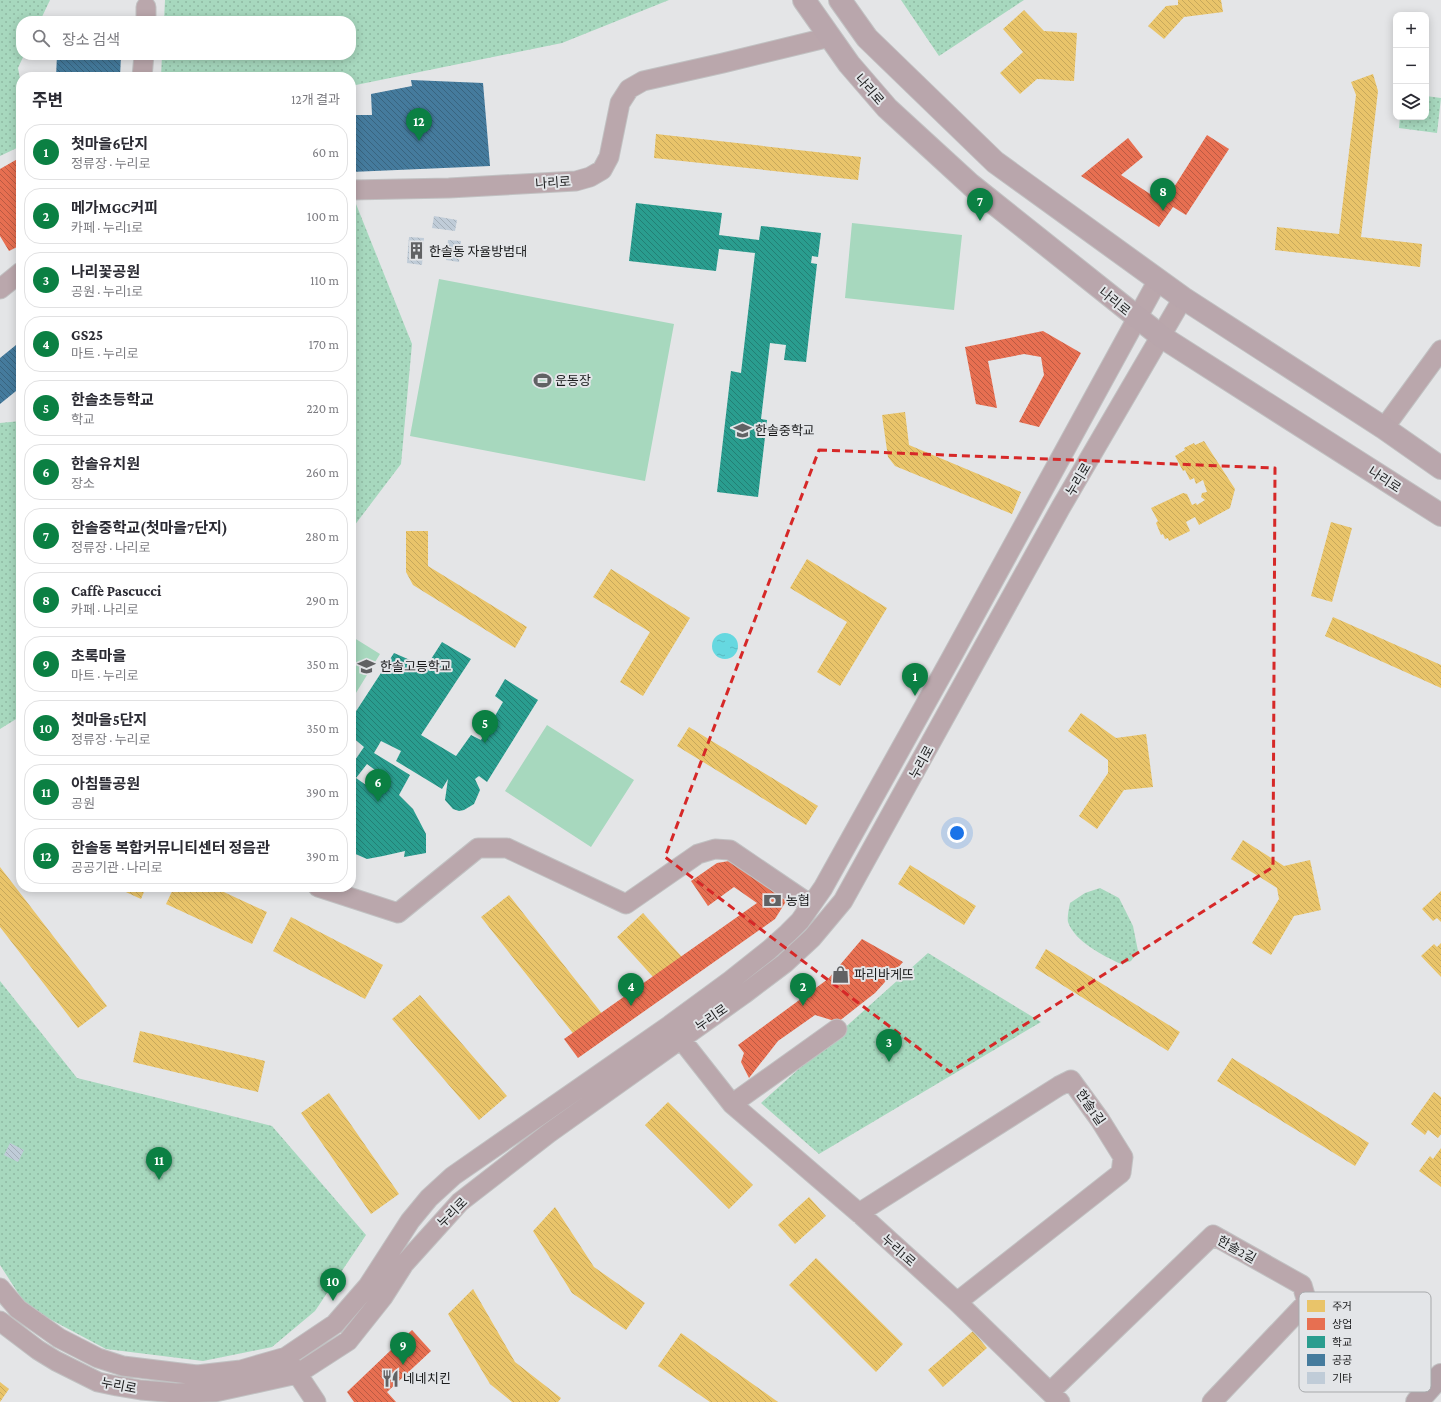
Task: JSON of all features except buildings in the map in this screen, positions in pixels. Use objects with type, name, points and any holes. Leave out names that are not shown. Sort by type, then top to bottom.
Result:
[{"type":"highway","points":[[1431,1386],[1441,1375]]},
{"type":"highway","points":[[1417,1402],[1426,1392]]},
{"type":"main road","name":"나리로","points":[[804,0],[849,64],[887,108],[971,185],[1162,337],[1441,515]]},
{"type":"main road","points":[[840,0],[867,38],[995,162],[1183,298],[1384,428],[1441,468]]},
{"type":"street","name":"나리로","points":[[356,190],[449,188],[576,181],[590,177],[602,170],[609,157],[620,103],[629,89],[643,81],[830,37]]},
{"type":"street","points":[[142,72],[144,60]]},
{"type":"street","points":[[0,289],[16,276]]},
{"type":"street","name":"누리로","points":[[0,1321],[38,1350],[56,1361],[98,1382],[140,1390],[176,1393],[215,1392],[297,1374],[348,1341],[383,1297],[404,1264],[460,1202],[676,1032],[800,921],[823,888],[950,660],[1158,280]]},
{"type":"street","name":"누리로","points":[[0,1288],[18,1309],[59,1338],[98,1358],[124,1366],[197,1375],[241,1370],[286,1357],[335,1324],[368,1286],[415,1216],[429,1198],[453,1176],[676,1032],[785,964],[812,938],[842,902],[1064,502],[1162,337],[1183,298]]},
{"type":"street","points":[[1384,428],[1441,350]]},
{"type":"street","points":[[333,892],[398,913],[478,848],[507,848],[626,904],[698,854],[715,849],[730,850],[811,905]]},
{"type":"street","points":[[732,1104],[837,1029]]},
{"type":"street","name":"누리1로","points":[[676,1032],[732,1104],[859,1214],[957,1302],[1055,1397]]},
{"type":"street","name":"한솔1길","points":[[859,1214],[1058,1086],[1071,1080],[1100,1120],[1123,1158],[1121,1173],[957,1302]]},
{"type":"street","name":"한솔2길","points":[[1055,1397],[1213,1235],[1302,1285],[1304,1292]]},
{"type":"street","name":"한솔2길","points":[[1212,1402],[1299,1310]]},
{"type":"street","points":[[286,1357],[316,1402]]},
{"type":"highlighted area","points":[[819,450],[1275,468],[1273,867],[950,1072],[665,857]]},
{"type":"green space","points":[[0,0],[50,0],[42,16],[16,16],[16,60],[22,60],[18,68],[19,72],[16,72],[16,148],[0,156]]},
{"type":"green space","points":[[165,0],[669,0],[562,43],[356,85],[356,72],[161,72],[162,60],[356,60],[356,16],[164,16]]},
{"type":"green space","points":[[901,0],[1024,0],[939,56]]},
{"type":"green space","points":[[1429,96],[1441,98],[1437,133],[1399,128],[1400,120],[1429,120]]},
{"type":"green space","points":[[356,204],[412,344],[401,464],[356,523]]},
{"type":"green space","points":[[852,223],[962,235],[954,310],[845,298]]},
{"type":"green space","name":"운동장","points":[[439,279],[674,324],[645,481],[410,436]]},
{"type":"green space","points":[[16,421],[16,719],[0,729],[0,423]]},
{"type":"green space","points":[[356,639],[380,654],[356,693]]},
{"type":"green space","points":[[547,725],[634,780],[591,847],[505,791]]},
{"type":"green space","points":[[1100,888],[1119,898],[1133,926],[1138,951],[1131,961],[1121,964],[1091,948],[1077,936],[1068,922],[1070,903],[1085,893]]},
{"type":"green space","points":[[928,953],[1041,1022],[819,1154],[761,1103]]},
{"type":"green space","points":[[0,981],[77,1078],[272,1126],[366,1235],[315,1311],[272,1347],[203,1361],[106,1349],[27,1307],[0,1265]]},
{"type":"water","points":[[725,633],[734,637],[738,646],[734,655],[725,659],[716,655],[712,646],[716,637]]},
{"type":"place","name":"한솔동 복합커뮤니티센터 정음관","points":[[419,141]]},
{"type":"place","name":"Caffè Pascucci","points":[[1163,211]]},
{"type":"place","name":"한솔중학교(첫마을7단지)","points":[[980,221]]},
{"type":"place","name":"한솔동 자율방범대","points":[[416,251]]},
{"type":"place","name":"운동장","points":[[542,380]]},
{"type":"place","name":"한솔중학교","points":[[742,430]]},
{"type":"place","name":"한솔고등학교","points":[[367,666]]},
{"type":"place","name":"첫마을6단지","points":[[915,696]]},
{"type":"place","name":"한솔초등학교","points":[[485,743]]},
{"type":"place","name":"한솔유치원","points":[[378,802]]},
{"type":"place","name":"농협","points":[[773,900]]},
{"type":"place","name":"파리바게뜨","points":[[841,974]]},
{"type":"place","name":"GS25","points":[[631,1006]]},
{"type":"place","name":"메가MGC커피","points":[[803,1006]]},
{"type":"place","name":"나리꽃공원","points":[[889,1062]]},
{"type":"place","name":"아침뜰공원","points":[[159,1180]]},
{"type":"place","name":"첫마을5단지","points":[[333,1301]]},
{"type":"place","name":"초록마을","points":[[403,1365]]},
{"type":"place","name":"네네치킨","points":[[390,1378]]}]
